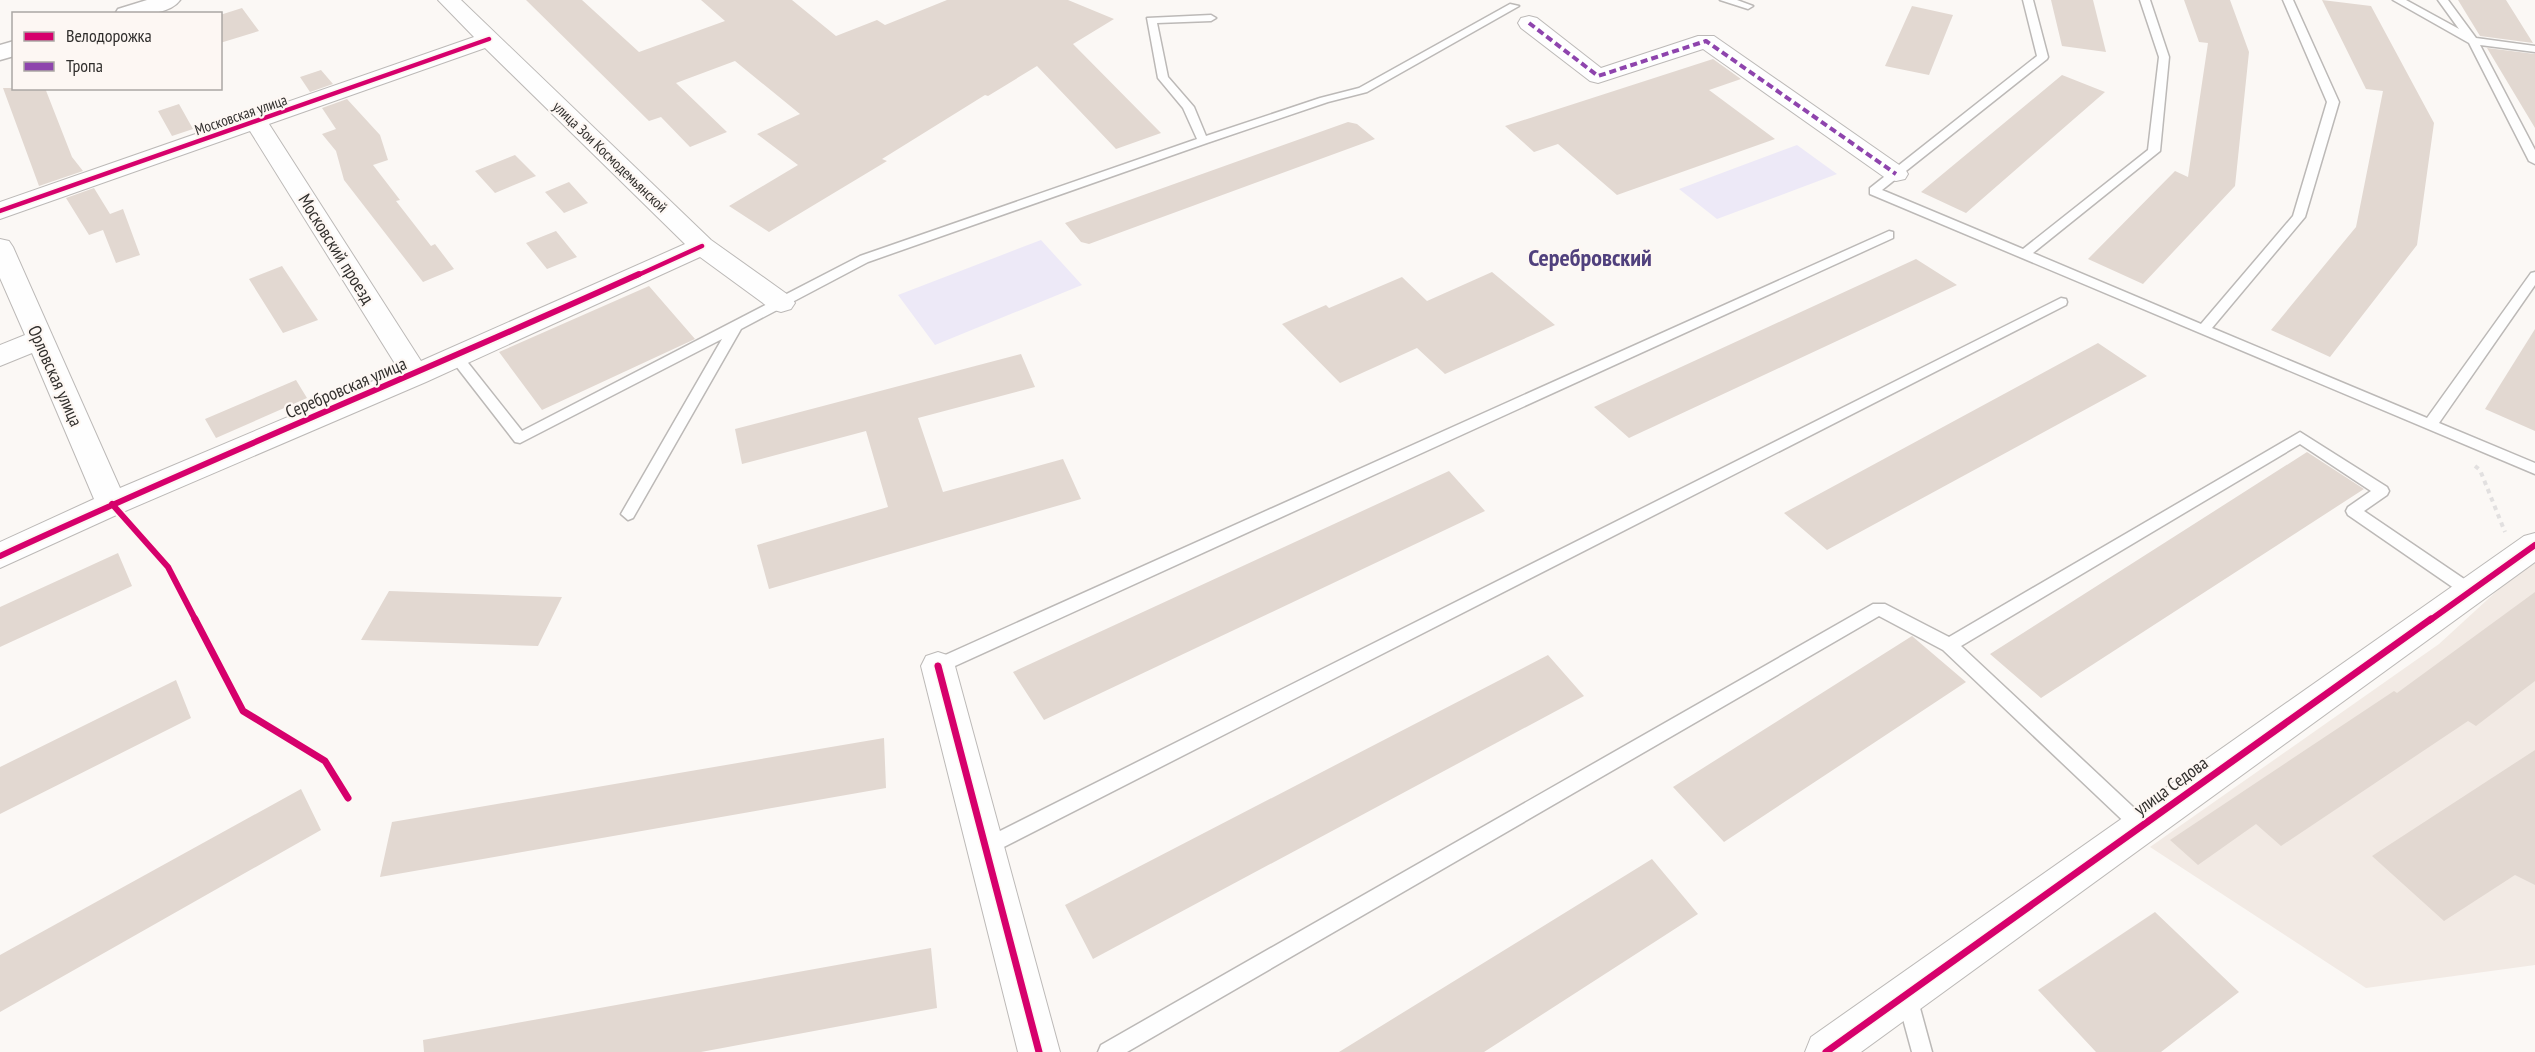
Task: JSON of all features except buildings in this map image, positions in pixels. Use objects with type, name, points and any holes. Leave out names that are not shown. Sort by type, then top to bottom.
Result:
[{"type":"main road","points":[[132,12],[170,0]]},
{"type":"street","name":"улица Зои Космодемьянской","points":[[449,0],[702,246],[781,303]]},
{"type":"street","points":[[1518,10],[1598,76],[1707,41],[1896,174]]},
{"type":"street","name":"Московская улица","points":[[0,211],[489,39]]},
{"type":"street","name":"Московский проезд","points":[[256,122],[416,375]]},
{"type":"street","name":"Серебровская улица","points":[[0,556],[112,504],[416,375],[702,246]]},
{"type":"street","name":"Орловская улица","points":[[0,247],[112,504]]},
{"type":"street","points":[[0,356],[39,340]]},
{"type":"street","name":"улица Седова","points":[[1826,1052],[2470,591],[2521,540]]},
{"type":"street","points":[[938,666],[1040,1052]]},
{"type":"lane","points":[[1725,0],[1748,6]]},
{"type":"lane","points":[[2028,0],[2043,57],[1874,191],[2535,469]]},
{"type":"lane","points":[[2024,254],[2154,151],[2164,57],[2145,0]]},
{"type":"lane","points":[[2204,329],[2299,217],[2333,102],[2288,0]]},
{"type":"lane","points":[[2398,0],[2473,41],[2535,49]]},
{"type":"lane","points":[[2443,0],[2473,41],[2535,161]]},
{"type":"lane","points":[[456,357],[520,438],[864,259],[1324,100],[1363,90],[1518,10]]},
{"type":"lane","points":[[1203,141],[1188,107],[1163,78],[1151,20],[1211,18]]},
{"type":"lane","points":[[938,666],[1889,235]]},
{"type":"lane","points":[[2430,425],[2535,276]]},
{"type":"lane","points":[[986,847],[2061,302]]},
{"type":"lane","points":[[628,514],[735,327]]},
{"type":"lane","points":[[1949,645],[2300,437],[2382,491],[2353,511],[2470,591]]},
{"type":"lane","points":[[1108,1052],[1879,608],[1949,645],[2141,826]]},
{"type":"lane","points":[[1906,994],[1922,1052]]},
{"type":"path","points":[[2472,462],[2480,470],[2521,540]]},
{"type":"path","points":[[112,504],[168,567],[243,711],[325,761],[348,798]]},
{"type":"shaded area","points":[[1797,145],[1837,174],[1717,219],[1679,189]]},
{"type":"shaded area","points":[[1041,240],[1082,285],[935,345],[898,295]]},
{"type":"shaded area","points":[[2535,556],[2535,965],[2366,988],[2150,847],[2439,644]]},
{"type":"marked path","points":[[1529,23],[1598,76],[1706,41],[1896,174]]},
{"type":"cycle path","points":[[0,211],[489,39]]},
{"type":"cycle path","points":[[0,556],[112,504],[456,357],[702,246]]},
{"type":"cycle path","points":[[112,504],[168,567],[243,711],[325,761],[348,798]]},
{"type":"cycle path","points":[[1826,1052],[2535,545]]},
{"type":"cycle path","points":[[938,666],[1039,1052]]},
{"type":"district","name":"Серебровский","points":[[1590,258]]}]
